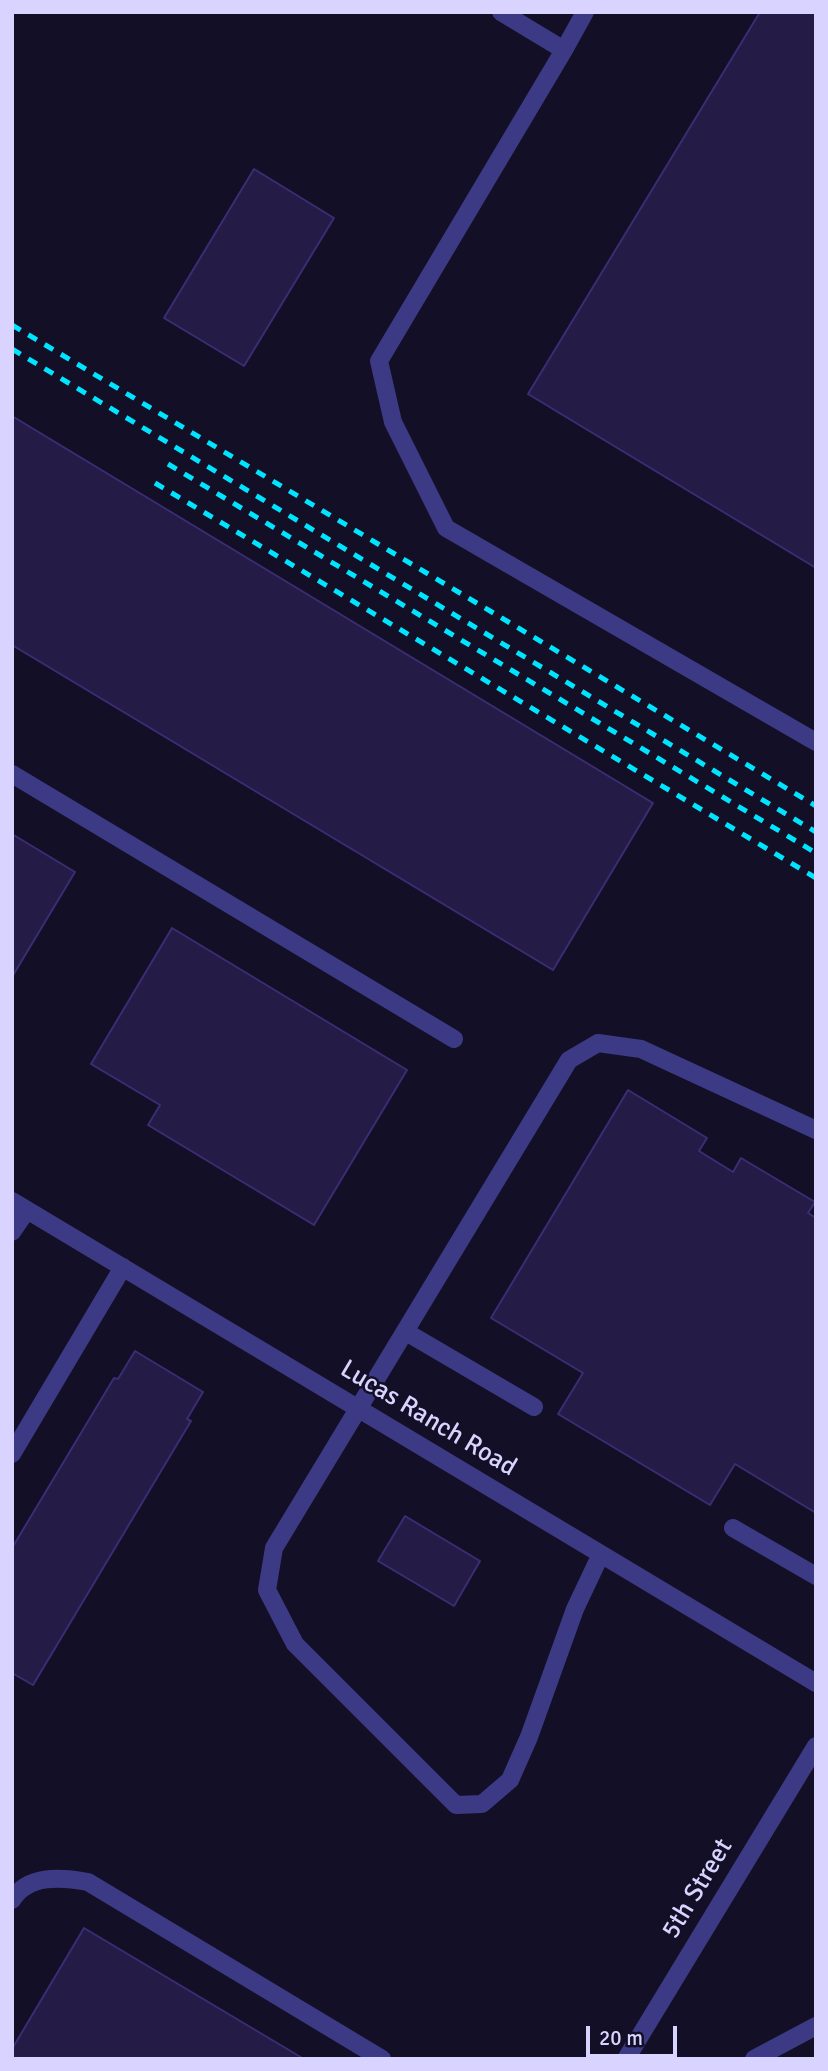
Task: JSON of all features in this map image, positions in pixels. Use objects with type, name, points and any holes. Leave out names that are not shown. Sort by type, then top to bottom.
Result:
[{"type":"street","points":[[501,12],[564,50]]},
{"type":"street","points":[[585,12],[379,361],[393,422],[446,528],[816,742]]},
{"type":"street","points":[[12,774],[454,1039]]},
{"type":"street","points":[[601,1554],[575,1609],[529,1737],[510,1780],[482,1804],[456,1805],[295,1644],[267,1590],[274,1548],[569,1060],[597,1043],[641,1049],[816,1130]]},
{"type":"street","points":[[12,1232],[20,1206]]},
{"type":"street","name":"Lucas Ranch Road","points":[[20,1206],[816,1683]]},
{"type":"street","points":[[12,1454],[122,1267]]},
{"type":"street","points":[[406,1332],[534,1406]]},
{"type":"street","points":[[733,1528],[816,1576]]},
{"type":"street","name":"5th Street","points":[[626,2059],[816,1746]]},
{"type":"street","points":[[12,1900],[30,1883],[64,1877],[88,1882],[382,2059]]},
{"type":"street","points":[[754,2059],[816,2026]]},
{"type":"building","points":[[760,12],[816,12],[816,568],[528,394]]},
{"type":"building","points":[[254,169],[334,218],[244,366],[164,318]]},
{"type":"building","points":[[12,416],[653,803],[553,970],[12,645]]},
{"type":"building","points":[[12,834],[75,872],[12,977]]},
{"type":"building","points":[[172,928],[407,1070],[314,1225],[148,1125],[160,1105],[91,1064]]},
{"type":"building","points":[[628,1090],[707,1138],[699,1151],[733,1172],[741,1158],[815,1202],[808,1213],[816,1218],[816,1513],[735,1464],[710,1505],[558,1414],[583,1373],[491,1318]]},
{"type":"building","points":[[135,1351],[203,1392],[187,1419],[191,1421],[33,1685],[12,1673],[12,1548],[114,1378],[118,1379]]},
{"type":"building","points":[[405,1516],[480,1561],[454,1606],[378,1561]]},
{"type":"building","points":[[84,1928],[304,2059],[12,2059],[12,2049]]},
{"type":"railway","points":[[12,325],[816,806]]},
{"type":"railway","points":[[12,349],[816,832]]},
{"type":"railway","points":[[168,464],[816,853]]},
{"type":"railway","points":[[155,483],[816,878]]}]
